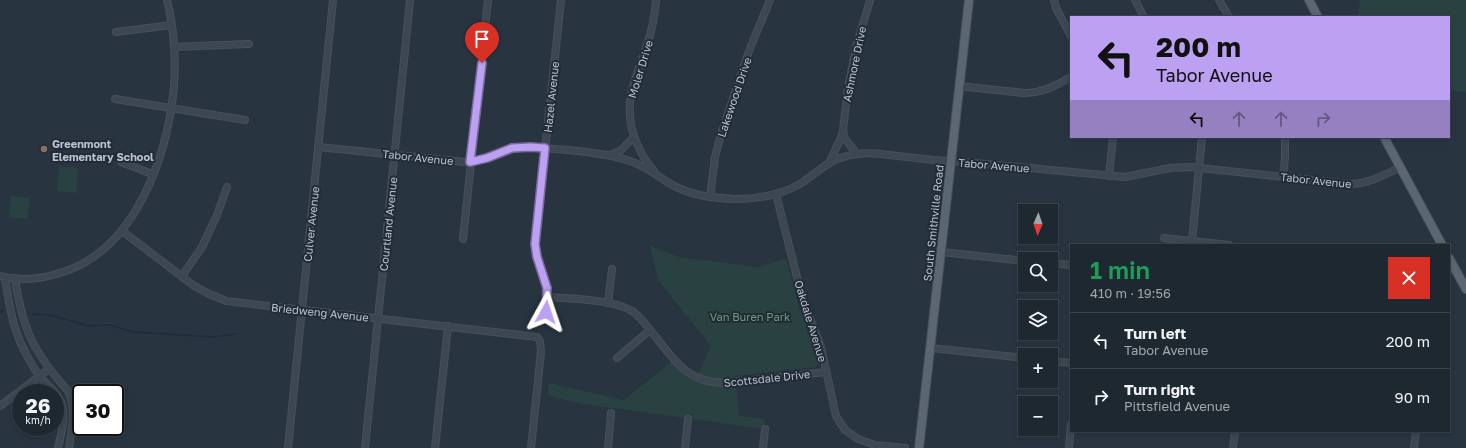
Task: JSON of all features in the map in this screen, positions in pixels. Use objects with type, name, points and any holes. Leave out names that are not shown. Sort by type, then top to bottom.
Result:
[{"type":"main road","name":"South Smithville Road","points":[[919,448],[969,0]]},
{"type":"main road","points":[[1309,0],[1317,16]]},
{"type":"main road","points":[[1385,138],[1441,244]]},
{"type":"main road","points":[[1450,260],[1466,289]]},
{"type":"street","points":[[58,448],[63,420],[63,407],[59,398],[31,363],[14,326],[2,277],[38,278],[53,275],[79,266],[101,252],[122,231],[133,214],[152,174],[164,139],[171,108],[174,86],[174,47],[172,25],[167,0]]},
{"type":"street","name":"Culver Avenue","points":[[288,448],[333,0]]},
{"type":"street","name":"Courtland Avenue","points":[[365,448],[410,0]]},
{"type":"street","points":[[463,239],[488,0],[484,0]]},
{"type":"street","name":"Hazel Avenue","points":[[546,312],[548,297],[547,288],[537,257],[535,244],[561,0]]},
{"type":"street","name":"Moler Drive","points":[[656,0],[651,30],[631,94],[630,120],[634,137],[647,162],[658,175]]},
{"type":"street","name":"Lakewood Drive","points":[[710,197],[714,162],[721,134],[749,51],[770,0]]},
{"type":"street","name":"Ashmore Drive","points":[[828,163],[839,142],[843,130],[852,66],[861,28],[870,0]]},
{"type":"street","points":[[1054,0],[1060,17],[1070,34]]},
{"type":"street","points":[[1135,0],[1143,16]]},
{"type":"street","points":[[1219,0],[1228,16]]},
{"type":"street","points":[[116,32],[172,25]]},
{"type":"street","points":[[174,47],[249,44]]},
{"type":"street","points":[[959,86],[1035,93],[1051,88],[1070,78]]},
{"type":"street","points":[[115,100],[245,120]]},
{"type":"street","points":[[843,130],[845,139],[857,154]]},
{"type":"street","points":[[607,155],[616,154],[634,137]]},
{"type":"street","points":[[1109,176],[1113,138]]},
{"type":"street","points":[[1192,241],[1202,138]]},
{"type":"street","points":[[1283,177],[1286,152],[1285,138]]},
{"type":"street","name":"Tabor Avenue","points":[[319,147],[470,162],[487,158],[512,148],[531,147],[607,155],[632,162],[690,193],[710,197],[739,199],[776,194],[796,186],[828,163],[857,154],[871,153],[951,162],[1109,176],[1132,176],[1181,167],[1357,184],[1374,180],[1401,167]]},
{"type":"street","points":[[121,162],[152,174]]},
{"type":"street","points":[[182,276],[202,246],[228,188]]},
{"type":"street","name":"Oakdale Avenue","points":[[776,194],[802,296],[819,342],[833,408],[839,422],[851,435],[865,442],[875,445],[905,448]]},
{"type":"street","name":"Briedweng Avenue","points":[[122,231],[206,293],[226,301],[379,318],[419,324],[522,334],[539,338],[541,352],[531,448]]},
{"type":"street","points":[[1164,238],[1220,244]]},
{"type":"street","points":[[941,252],[1018,260]]},
{"type":"street","points":[[1058,264],[1070,265]]},
{"type":"street","points":[[608,303],[612,268]]},
{"type":"street","points":[[15,278],[18,298],[26,329],[36,350],[49,370],[70,395],[73,415],[69,448]]},
{"type":"street","name":"Scottsdale Drive","points":[[548,297],[608,303],[618,305],[632,311],[679,365],[689,374],[703,381],[725,383],[826,372]]},
{"type":"street","points":[[435,448],[448,326]]},
{"type":"street","points":[[617,358],[650,330]]},
{"type":"street","points":[[931,348],[1018,357]]},
{"type":"street","points":[[1058,362],[1070,363]]},
{"type":"street","points":[[0,406],[49,370]]},
{"type":"street","points":[[608,448],[611,413]]},
{"type":"street","points":[[685,448],[688,418]]},
{"type":"street","points":[[763,448],[765,429]]},
{"type":"street","points":[[1068,448],[1070,432]]},
{"type":"street","points":[[1233,448],[1235,432]]},
{"type":"street","points":[[1414,448],[1416,432]]},
{"type":"green space","points":[[1360,0],[1466,0],[1466,92],[1450,90],[1450,16],[1358,16]]},
{"type":"green space","points":[[59,166],[78,168],[76,193],[57,191]]},
{"type":"green space","points":[[11,196],[30,198],[27,219],[9,217]]},
{"type":"green space","name":"Van Buren Park","points":[[650,246],[679,257],[758,267],[786,259],[799,307],[813,342],[818,364],[815,367],[735,376],[739,416],[765,419],[764,429],[584,404],[549,396],[548,383],[624,400],[671,362],[683,374],[695,381],[711,346],[658,280]]},
{"type":"waterway","points":[[32,314],[51,315],[88,326],[109,325],[134,332],[213,337],[236,334]]},
{"type":"place","name":"Greenmont Elementary School","points":[[44,149]]},
{"type":"route","points":[[482,63],[470,162],[487,158],[512,148],[545,148],[535,250],[547,288],[548,294],[546,312]]}]
